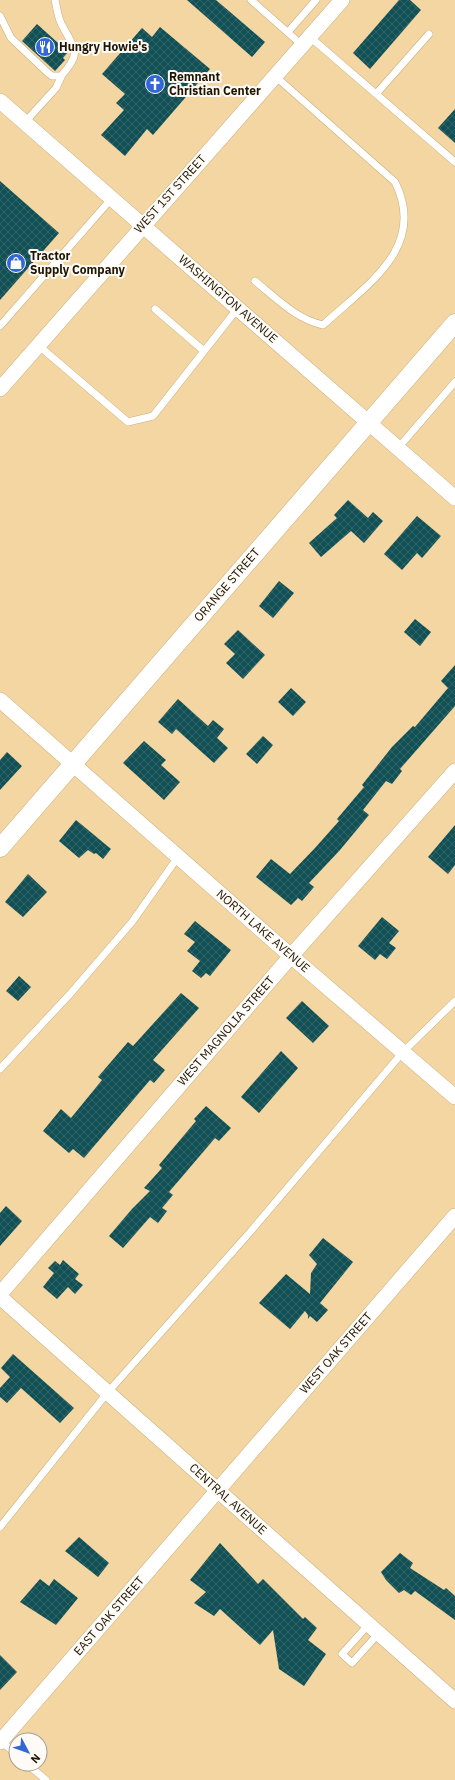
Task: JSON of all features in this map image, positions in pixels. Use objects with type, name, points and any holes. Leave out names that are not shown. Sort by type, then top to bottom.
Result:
[{"type":"street","name":"WEST 1ST STREET","points":[[0,389],[342,0]]},
{"type":"street","name":"WASHINGTON AVENUE","points":[[0,101],[455,498]]},
{"type":"street","name":"ORANGE STREET","points":[[0,848],[368,423],[454,326]]},
{"type":"street","name":"NORTH LAKE AVENUE","points":[[0,700],[74,763],[291,956],[455,1097]]},
{"type":"street","name":"WEST MAGNOLIA STREET","points":[[0,1296],[291,956],[455,771]]},
{"type":"street","name":"WEST OAK STREET","points":[[218,1490],[455,1216]]},
{"type":"street","name":"CENTRAL AVENUE","points":[[0,1296],[455,1701]]},
{"type":"street","name":"EAST OAK STREET","points":[[1,1742],[218,1490]]},
{"type":"lane","points":[[25,122],[56,88],[62,75],[72,64],[75,55],[74,45],[62,26],[55,0]]},
{"type":"lane","points":[[251,0],[288,32],[306,41],[376,94],[455,162]]},
{"type":"lane","points":[[288,32],[316,0]]},
{"type":"lane","points":[[0,16],[11,38],[48,73],[56,77],[62,75]]},
{"type":"lane","points":[[376,94],[429,34]]},
{"type":"lane","points":[[255,281],[296,315],[311,322],[323,325],[388,265],[401,241],[405,216],[402,197],[395,182],[275,76]]},
{"type":"lane","points":[[0,326],[112,198]]},
{"type":"lane","points":[[38,345],[128,422],[153,416],[239,308]]},
{"type":"lane","points":[[155,309],[204,351]]},
{"type":"lane","points":[[398,448],[455,382]]},
{"type":"lane","points":[[0,1069],[70,994],[132,922],[179,856]]},
{"type":"lane","points":[[0,1527],[108,1392],[252,1230],[402,1052],[455,1001]]},
{"type":"lane","points":[[374,1629],[352,1663],[342,1654],[374,1629]]},
{"type":"lane","points":[[36,1772],[46,1780]]},
{"type":"building","points":[[187,0],[216,0],[265,42],[252,57]]},
{"type":"building","points":[[399,0],[410,0],[421,10],[370,69],[353,53]]},
{"type":"building","name":"Hungry Howie's","points":[[37,24],[68,52],[63,58],[65,60],[55,71],[22,41]]},
{"type":"building","name":"Remnant Christian Center","points":[[160,27],[210,69],[153,135],[147,129],[125,156],[101,135],[124,110],[116,103],[125,94],[102,74],[142,28],[152,37]]},
{"type":"building","points":[[455,109],[455,143],[438,128]]},
{"type":"building","name":"Tractor Supply Company","points":[[0,181],[59,233],[0,300]]},
{"type":"building","points":[[348,500],[368,518],[373,512],[383,521],[364,543],[351,531],[321,557],[309,543],[337,518],[334,515]]},
{"type":"building","points":[[417,516],[441,536],[422,558],[417,553],[402,570],[384,554]]},
{"type":"building","points":[[279,581],[294,593],[273,618],[259,606]]},
{"type":"building","points":[[415,619],[431,632],[420,646],[404,632]]},
{"type":"building","points":[[238,630],[265,655],[243,679],[226,663],[235,654],[224,644]]},
{"type":"building","points":[[455,665],[455,706],[400,769],[402,771],[392,784],[386,781],[363,810],[369,815],[340,850],[309,883],[314,887],[302,901],[298,898],[291,905],[256,877],[271,859],[290,874],[315,848],[339,821],[337,819],[364,787],[362,785],[392,747],[413,726],[415,727],[448,688],[441,681]]},
{"type":"building","points":[[291,688],[306,702],[293,716],[278,702]]},
{"type":"building","points":[[178,699],[208,726],[213,720],[224,729],[217,738],[228,748],[214,763],[176,729],[172,734],[158,722]]},
{"type":"building","points":[[263,736],[273,745],[257,764],[246,754]]},
{"type":"building","points":[[144,741],[166,760],[161,765],[180,782],[164,800],[123,763]]},
{"type":"building","points":[[7,752],[22,766],[0,790],[0,760]]},
{"type":"building","points":[[76,820],[111,849],[103,859],[96,853],[94,854],[88,850],[79,858],[59,841]]},
{"type":"building","points":[[455,825],[455,865],[448,874],[428,857]]},
{"type":"building","points":[[28,874],[47,892],[23,917],[5,902]]},
{"type":"building","points":[[382,917],[399,931],[389,943],[396,948],[387,959],[380,954],[375,960],[358,946]]},
{"type":"building","points":[[195,921],[231,950],[210,976],[206,973],[201,978],[192,971],[200,961],[187,951],[195,942],[184,934]]},
{"type":"building","points":[[19,976],[31,987],[18,1001],[6,991]]},
{"type":"building","points":[[181,993],[199,1008],[153,1060],[165,1070],[154,1083],[150,1080],[84,1158],[73,1149],[69,1153],[43,1131],[61,1109],[71,1118],[102,1080],[98,1077],[128,1042],[133,1046]]},
{"type":"building","points":[[302,1001],[329,1026],[313,1043],[286,1018]]},
{"type":"building","points":[[281,1051],[298,1068],[259,1113],[241,1097]]},
{"type":"building","points":[[206,1106],[231,1128],[219,1141],[215,1138],[169,1192],[173,1195],[162,1208],[167,1211],[158,1223],[150,1217],[123,1248],[109,1236],[150,1191],[144,1188],[162,1168],[159,1165],[196,1121],[194,1119]]},
{"type":"building","points":[[6,1206],[22,1221],[0,1246],[0,1213]]},
{"type":"building","points":[[323,1238],[353,1262],[320,1303],[328,1310],[317,1322],[310,1316],[308,1319],[308,1315],[305,1311],[290,1329],[259,1303],[286,1274],[310,1294],[311,1273],[317,1264],[309,1255]]},
{"type":"building","points":[[63,1260],[79,1274],[75,1279],[83,1285],[75,1294],[68,1287],[57,1299],[43,1287],[54,1273],[48,1268],[55,1261],[60,1265]]},
{"type":"building","points":[[13,1354],[74,1408],[60,1423],[21,1388],[7,1403],[0,1397],[0,1388],[10,1377],[1,1368]]},
{"type":"building","points":[[79,1537],[109,1563],[98,1577],[65,1551]]},
{"type":"building","points":[[220,1543],[258,1584],[263,1579],[303,1619],[305,1617],[317,1628],[308,1640],[326,1654],[304,1686],[279,1669],[273,1630],[260,1645],[220,1609],[214,1616],[194,1603],[206,1592],[190,1580]]},
{"type":"building","points":[[400,1553],[413,1563],[410,1568],[444,1590],[446,1588],[455,1596],[455,1620],[415,1591],[411,1595],[404,1590],[399,1593],[386,1580],[381,1572]]},
{"type":"building","points":[[40,1579],[49,1586],[54,1579],[78,1598],[56,1625],[20,1602]]},
{"type":"building","points":[[0,1655],[17,1672],[0,1690]]},
{"type":"place","name":"Hungry Howie's","points":[[45,47]]},
{"type":"place","name":"Remnant Christian Center","points":[[155,84]]},
{"type":"place","name":"Tractor Supply Company","points":[[16,263]]}]
